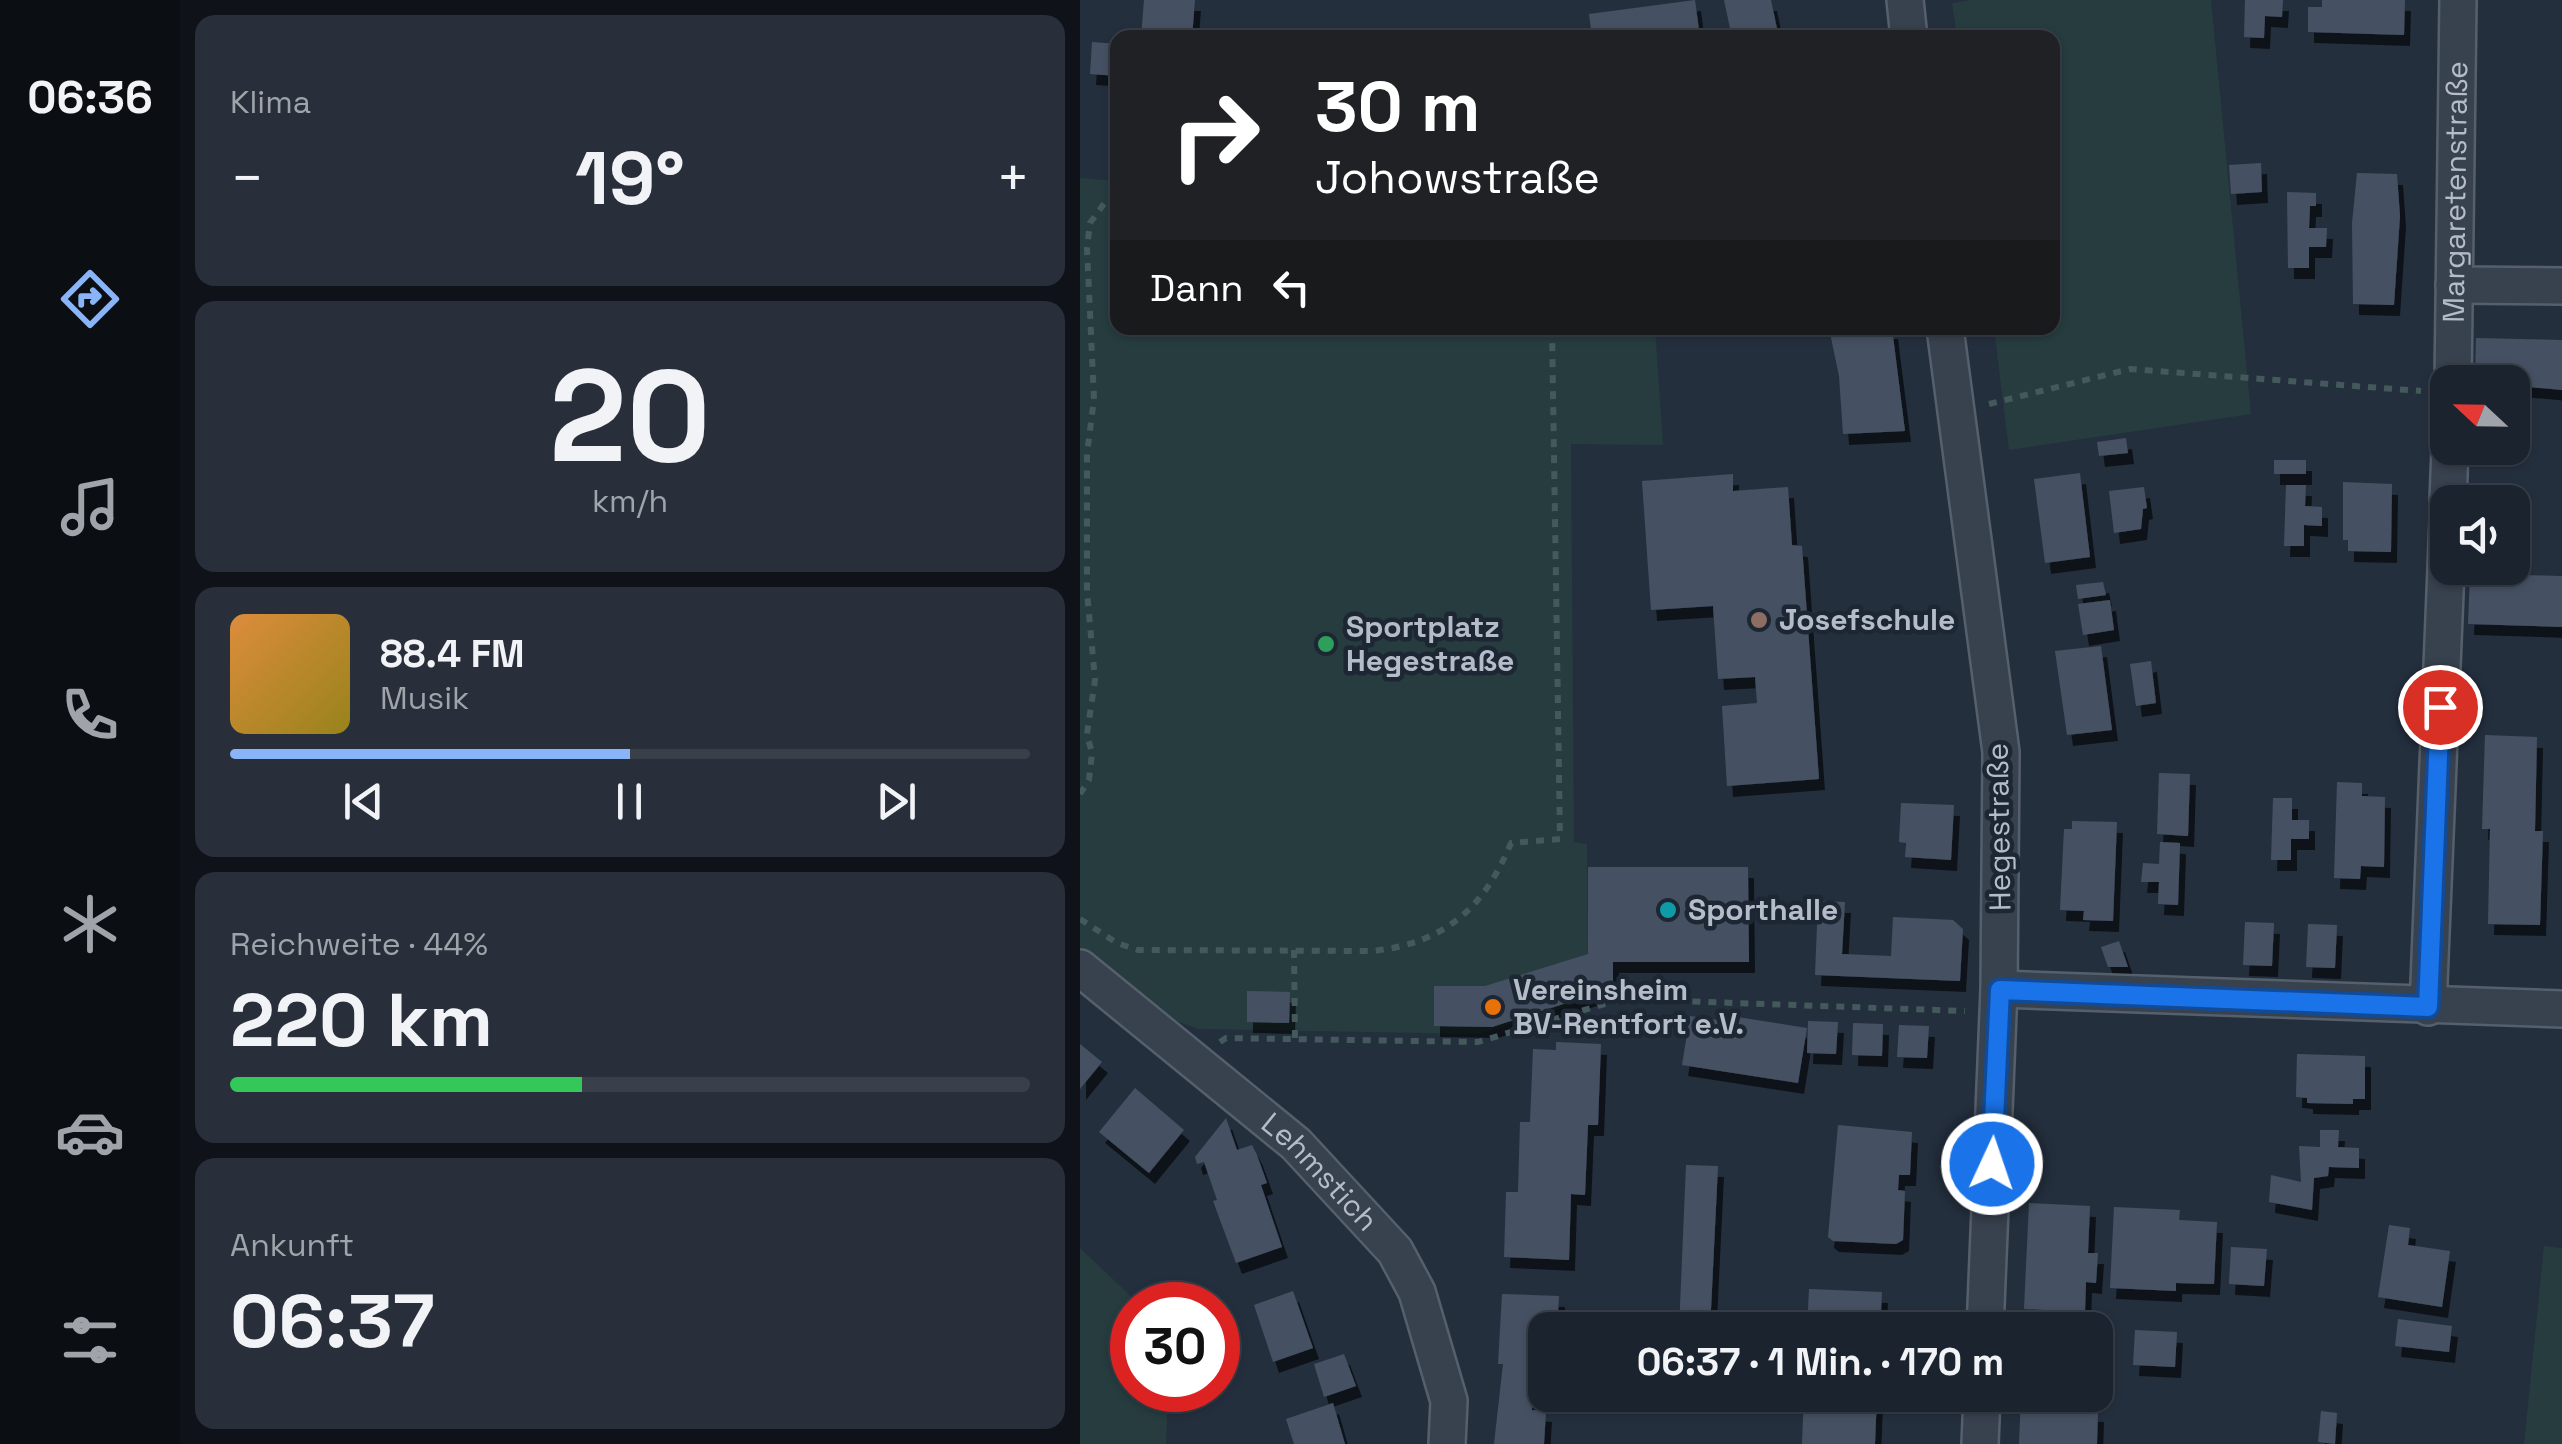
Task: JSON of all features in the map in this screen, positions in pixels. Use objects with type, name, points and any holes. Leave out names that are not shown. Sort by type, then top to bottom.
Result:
[{"type":"street","points":[[1905,0],[1909,30]]},
{"type":"street","name":"Margaretenstraße","points":[[2443,365],[2454,285],[2458,0]]},
{"type":"street","points":[[2454,285],[2562,286]]},
{"type":"street","name":"Hegestraße","points":[[1945,335],[2001,752],[1999,1001],[1986,1312]]},
{"type":"street","points":[[2428,1007],[2445,585]]},
{"type":"street","name":"Lehmstich","points":[[1080,968],[1296,1144],[1395,1250],[1417,1292],[1449,1402],[1447,1444]]},
{"type":"street","points":[[1999,1001],[2562,1010]]},
{"type":"street","points":[[1980,1444],[1981,1412]]},
{"type":"path","points":[[1080,794],[1090,780],[1092,753],[1086,734],[1095,680],[1087,592],[1086,454],[1094,399],[1087,248],[1090,223],[1110,200]]},
{"type":"path","points":[[1080,919],[1117,943],[1138,950],[1410,947],[1446,930],[1494,882],[1511,843],[1560,838],[1552,335]]},
{"type":"path","points":[[1955,415],[2130,369],[2430,386]]},
{"type":"path","points":[[1294,950],[1295,1039]]},
{"type":"path","points":[[1192,1057],[1226,1038],[1478,1042],[1621,998],[1999,1001]]},
{"type":"green space","points":[[2211,0],[2251,414],[2009,450],[1995,335],[2060,335],[2060,30],[1956,30],[1952,3]]},
{"type":"green space","name":"Sportplatz Hegestraße","points":[[1080,178],[1110,180],[1110,335],[1655,335],[1663,445],[1571,444],[1574,842],[1587,844],[1588,962],[1613,962],[1614,992],[1478,1034],[1199,1029],[1176,1021],[1080,947]]},
{"type":"green space","points":[[2544,1246],[2562,1248],[2562,1444],[2524,1444]]},
{"type":"green space","points":[[1080,1248],[1116,1282],[1110,1282],[1110,1412],[1167,1412],[1166,1444],[1080,1444]]},
{"type":"building","points":[[1144,0],[1195,0],[1193,30],[1142,30]]},
{"type":"building","points":[[1695,0],[1699,30],[1591,30],[1589,14]]},
{"type":"building","points":[[1724,0],[1771,0],[1777,30],[1730,30]]},
{"type":"building","points":[[2245,0],[2283,0],[2282,17],[2265,16],[2264,38],[2244,37]]},
{"type":"building","points":[[2322,0],[2405,0],[2404,35],[2308,32],[2308,7],[2322,7]]},
{"type":"building","points":[[1092,42],[1110,43],[1110,75],[1090,74]]},
{"type":"building","points":[[2261,163],[2262,192],[2231,194],[2229,165]]},
{"type":"building","points":[[2357,173],[2397,174],[2400,216],[2394,305],[2353,304],[2352,223]]},
{"type":"building","points":[[2287,192],[2316,193],[2316,206],[2310,206],[2309,228],[2327,228],[2326,247],[2309,247],[2309,268],[2288,268]]},
{"type":"building","points":[[1830,335],[1893,335],[1905,431],[1843,434],[1839,376]]},
{"type":"building","points":[[2476,338],[2562,340],[2562,390],[2530,387],[2530,365],[2475,365]]},
{"type":"building","points":[[2126,438],[2128,453],[2099,456],[2097,442]]},
{"type":"building","points":[[2274,460],[2306,460],[2306,474],[2274,474]]},
{"type":"building","points":[[2080,473],[2090,557],[2045,563],[2034,479]]},
{"type":"building","points":[[1733,474],[1733,491],[1788,487],[1792,545],[1802,546],[1819,779],[1727,786],[1722,706],[1757,703],[1755,677],[1718,679],[1713,606],[1651,610],[1642,481]]},
{"type":"building","points":[[2343,482],[2392,484],[2391,552],[2348,551],[2348,540],[2343,540]]},
{"type":"building","points":[[2286,485],[2306,485],[2305,506],[2322,507],[2322,526],[2304,525],[2304,546],[2284,546]]},
{"type":"building","points":[[2144,487],[2147,508],[2143,509],[2141,529],[2114,533],[2109,491]]},
{"type":"building","points":[[2530,575],[2562,576],[2562,627],[2468,624],[2470,585],[2530,585]]},
{"type":"building","points":[[2103,582],[2106,595],[2078,599],[2076,585]]},
{"type":"building","points":[[2110,600],[2114,630],[2083,635],[2078,604]]},
{"type":"building","points":[[2101,646],[2112,730],[2067,735],[2055,651]]},
{"type":"building","points":[[2151,661],[2156,703],[2136,706],[2130,664]]},
{"type":"building","points":[[2485,735],[2537,737],[2535,831],[2543,831],[2540,925],[2488,924],[2490,829],[2482,829]]},
{"type":"building","points":[[2159,773],[2190,774],[2188,836],[2157,834]]},
{"type":"building","points":[[2337,782],[2362,783],[2362,796],[2385,797],[2384,867],[2361,866],[2360,879],[2334,878]]},
{"type":"building","points":[[2273,798],[2292,798],[2292,820],[2309,820],[2309,839],[2291,839],[2291,860],[2271,860]]},
{"type":"building","points":[[1901,803],[1954,805],[1951,860],[1905,857],[1906,843],[1899,842]]},
{"type":"building","points":[[2072,821],[2117,822],[2113,921],[2083,920],[2084,911],[2060,910],[2064,829],[2072,829]]},
{"type":"building","points":[[2160,842],[2180,843],[2178,905],[2158,904],[2159,882],[2141,882],[2143,863],[2159,864]]},
{"type":"building","name":"Sporthalle","points":[[1588,867],[1748,867],[1749,962],[1613,962],[1613,988],[1492,1027],[1434,1026],[1434,986],[1485,986],[1588,954]]},
{"type":"building","points":[[1818,901],[1845,902],[1842,954],[1891,956],[1893,917],[1953,920],[1963,929],[1960,981],[1815,975]]},
{"type":"building","points":[[2245,922],[2274,923],[2272,966],[2243,965]]},
{"type":"building","points":[[2308,924],[2337,925],[2335,968],[2306,967]]},
{"type":"building","points":[[2119,941],[2128,967],[2108,967],[2101,947]]},
{"type":"building","points":[[1247,991],[1290,992],[1289,1023],[1247,1022]]},
{"type":"building","points":[[1719,1014],[1807,1028],[1798,1083],[1682,1065],[1690,1016],[1718,1020]]},
{"type":"building","points":[[1808,1021],[1838,1022],[1836,1054],[1807,1053]]},
{"type":"building","points":[[1853,1023],[1883,1024],[1882,1056],[1852,1055]]},
{"type":"building","points":[[1899,1025],[1929,1026],[1927,1058],[1897,1057]]},
{"type":"building","points":[[1556,1042],[1601,1044],[1598,1125],[1588,1125],[1585,1195],[1571,1194],[1569,1260],[1504,1257],[1506,1192],[1518,1192],[1520,1122],[1530,1122],[1533,1049],[1556,1050]]},
{"type":"building","points":[[1080,1044],[1102,1062],[1080,1089]]},
{"type":"building","points":[[2297,1054],[2365,1056],[2365,1099],[2353,1099],[2353,1104],[2307,1103],[2307,1098],[2296,1097]]},
{"type":"building","points":[[1135,1088],[1184,1130],[1149,1173],[1099,1132]]},
{"type":"building","points":[[1226,1118],[1237,1150],[1252,1145],[1257,1155],[1267,1183],[1261,1185],[1282,1247],[1236,1263],[1213,1201],[1217,1200],[1204,1162],[1197,1164],[1195,1157]]},
{"type":"building","points":[[1838,1125],[1912,1132],[1910,1175],[1899,1175],[1898,1190],[1905,1191],[1903,1240],[1896,1244],[1833,1241],[1828,1237]]},
{"type":"building","points":[[2320,1130],[2339,1130],[2338,1147],[2359,1148],[2359,1168],[2329,1167],[2328,1176],[2314,1178],[2312,1210],[2269,1202],[2271,1175],[2301,1182],[2299,1146],[2320,1147]]},
{"type":"building","points":[[1686,1165],[1718,1166],[1711,1312],[1680,1312]]},
{"type":"building","points":[[2029,1203],[2090,1206],[2088,1253],[2098,1253],[2096,1283],[2086,1282],[2085,1312],[2024,1309]]},
{"type":"building","points":[[2114,1207],[2180,1210],[2179,1220],[2217,1222],[2214,1284],[2176,1283],[2176,1291],[2110,1288]]},
{"type":"building","points":[[2389,1225],[2410,1228],[2408,1245],[2450,1251],[2442,1307],[2378,1297]]},
{"type":"building","points":[[2231,1247],[2267,1249],[2264,1286],[2229,1284]]},
{"type":"building","points":[[1809,1289],[1882,1292],[1881,1312],[1808,1312]]},
{"type":"building","points":[[1293,1291],[1313,1348],[1273,1362],[1254,1305]]},
{"type":"building","points":[[1502,1294],[1559,1296],[1558,1312],[1528,1312],[1528,1412],[1546,1412],[1544,1444],[1494,1444],[1503,1364],[1498,1364]]},
{"type":"building","points":[[2398,1319],[2452,1326],[2449,1352],[2395,1346]]},
{"type":"building","points":[[2135,1330],[2177,1332],[2175,1367],[2133,1365]]},
{"type":"building","points":[[1344,1354],[1356,1386],[1324,1397],[1314,1364]]},
{"type":"building","points":[[1333,1403],[1345,1444],[1294,1444],[1286,1419]]},
{"type":"building","points":[[2321,1411],[2337,1413],[2335,1444],[2318,1442]]},
{"type":"building","points":[[1803,1412],[1876,1412],[1875,1444],[1802,1444]]},
{"type":"building","points":[[2020,1412],[2098,1412],[2097,1444],[2019,1444]]},
{"type":"place","name":"Josefschule","points":[[1759,620]]},
{"type":"place","name":"Sportplatz Hegestraße","points":[[1326,644]]},
{"type":"place","name":"Sporthalle","points":[[1668,910]]},
{"type":"place","name":"Vereinsheim BV-Rentfort e.V.","points":[[1493,1007]]},
{"type":"route","points":[[1992,1164],[2000,990],[2428,1007],[2440,707]]}]
